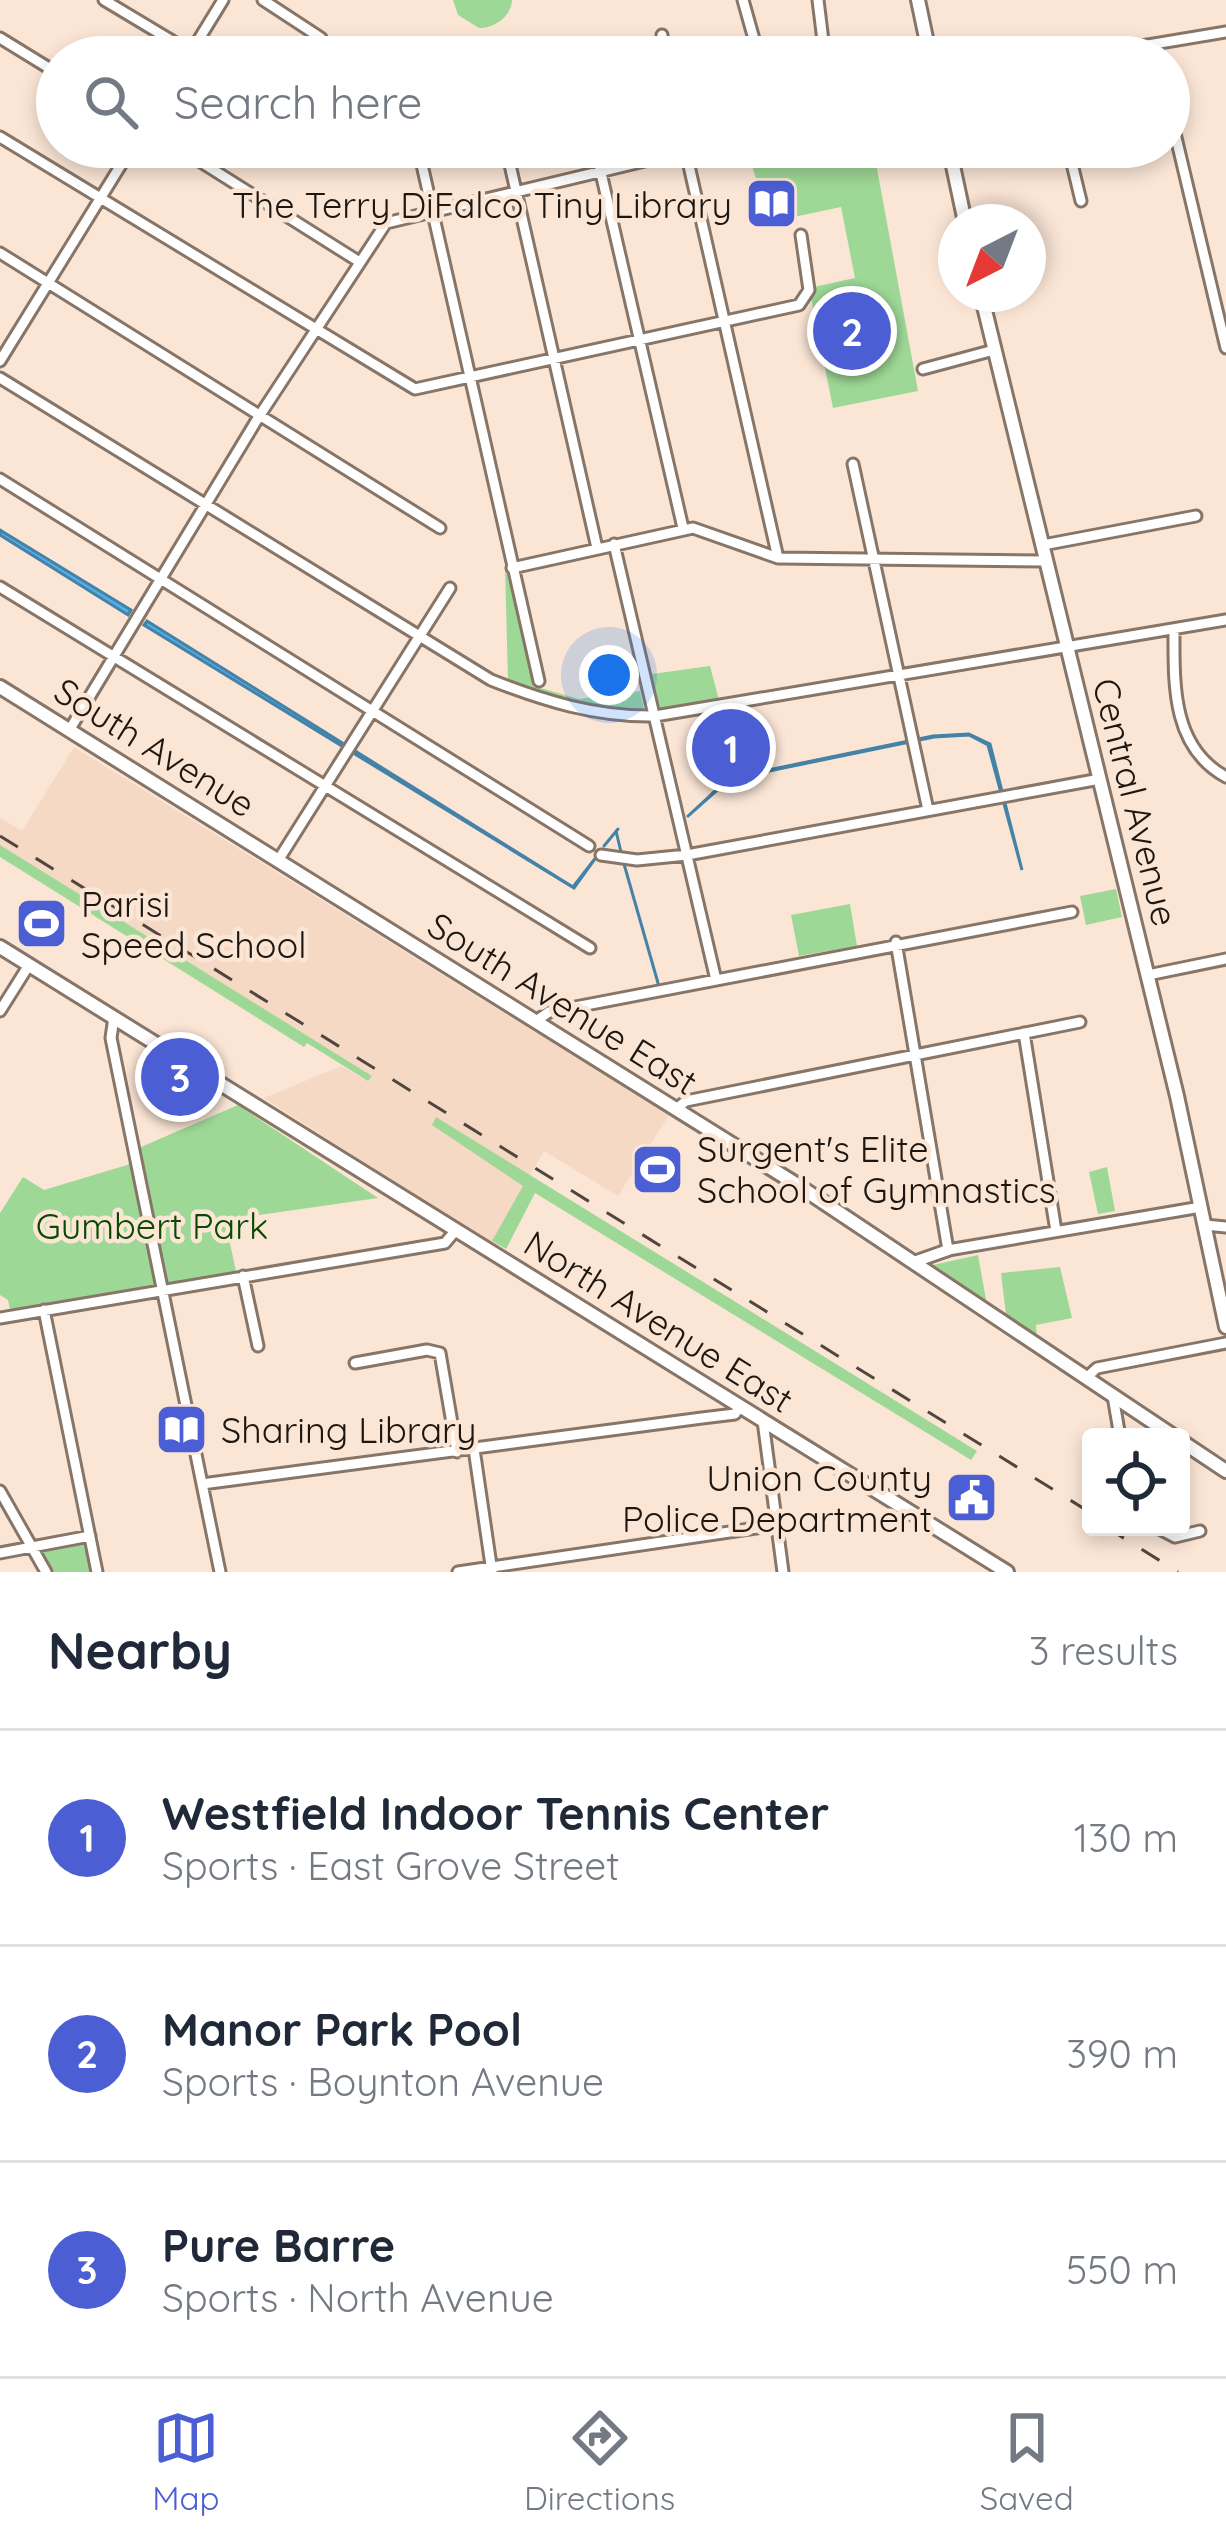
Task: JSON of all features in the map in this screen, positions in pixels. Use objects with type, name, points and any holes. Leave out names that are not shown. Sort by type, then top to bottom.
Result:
[{"type":"main road","points":[[918,0],[926,36]]},
{"type":"main road","points":[[953,168],[961,204]]},
{"type":"main road","name":"Central Avenue","points":[[985,312],[1148,975],[1226,1327]]},
{"type":"main road","name":"South Avenue","points":[[0,687],[279,859]]},
{"type":"main road","name":"South Avenue East","points":[[279,859],[676,1108],[1161,1428]]},
{"type":"main road","name":"North Avenue East","points":[[0,947],[1007,1572]]},
{"type":"main road","name":"South Avenue East","points":[[1190,1447],[1226,1471]]},
{"type":"street","points":[[104,0],[162,36]]},
{"type":"street","points":[[203,36],[223,0]]},
{"type":"street","points":[[263,0],[318,36]]},
{"type":"street","points":[[743,0],[753,36]]},
{"type":"street","points":[[818,0],[822,36]]},
{"type":"street","points":[[1190,38],[1226,32]]},
{"type":"street","points":[[0,38],[36,60]]},
{"type":"street","points":[[0,136],[36,158]]},
{"type":"street","points":[[52,168],[410,388],[807,300],[801,235]]},
{"type":"street","points":[[0,361],[118,168]]},
{"type":"street","points":[[210,168],[358,261]]},
{"type":"street","points":[[422,168],[539,681]]},
{"type":"street","points":[[510,168],[597,548]]},
{"type":"street","points":[[599,168],[683,528]]},
{"type":"street","points":[[70,729],[372,238],[391,219],[612,168]]},
{"type":"street","points":[[689,168],[778,558]]},
{"type":"street","points":[[1073,168],[1081,201]]},
{"type":"street","points":[[1183,168],[1226,348]]},
{"type":"street","points":[[0,253],[440,528]]},
{"type":"street","points":[[923,369],[994,350]]},
{"type":"street","points":[[0,378],[490,680],[589,711],[655,716],[1226,620]]},
{"type":"street","points":[[853,464],[928,810]]},
{"type":"street","points":[[0,478],[589,846]]},
{"type":"street","points":[[1043,545],[1196,516]]},
{"type":"street","points":[[512,568],[683,528],[707,529],[778,558],[1047,562]]},
{"type":"street","points":[[614,544],[716,980]]},
{"type":"street","points":[[0,587],[590,948]]},
{"type":"street","points":[[279,859],[449,588]]},
{"type":"street","points":[[1174,629],[1179,716],[1195,751],[1226,777]]},
{"type":"street","points":[[601,855],[637,860],[687,856],[1100,779]]},
{"type":"street","points":[[536,1021],[549,1012],[1072,912]]},
{"type":"street","points":[[896,942],[948,1250]]},
{"type":"street","points":[[1148,975],[1226,959]]},
{"type":"street","points":[[0,1011],[29,965]]},
{"type":"street","points":[[114,1018],[111,1038],[220,1572]]},
{"type":"street","points":[[676,1108],[686,1101],[1080,1022]]},
{"type":"street","points":[[1024,1033],[1056,1231]]},
{"type":"street","points":[[914,1262],[948,1250],[1201,1208]]},
{"type":"street","points":[[1205,1225],[1226,1227]]},
{"type":"street","points":[[0,1318],[445,1244],[456,1230]]},
{"type":"street","points":[[243,1276],[258,1346]]},
{"type":"street","points":[[44,1310],[97,1572]]},
{"type":"street","points":[[1086,1378],[1096,1368],[1226,1343]]},
{"type":"street","points":[[356,1363],[428,1350],[440,1354],[458,1452]]},
{"type":"street","points":[[1113,1396],[1118,1428]]},
{"type":"street","points":[[202,1484],[735,1414],[740,1407]]},
{"type":"street","points":[[763,1421],[783,1572]]},
{"type":"street","points":[[474,1449],[492,1570]]},
{"type":"street","points":[[0,1491],[46,1572]]},
{"type":"street","points":[[458,1572],[777,1526]]},
{"type":"street","points":[[1190,1533],[1200,1531]]},
{"type":"street","points":[[0,1553],[90,1536]]},
{"type":"shaded area","points":[[74,747],[669,1115],[618,1196],[544,1151],[491,1243],[264,1098],[341,1066],[368,1081],[372,1076],[0,846],[0,818],[22,831]]},
{"type":"green space","points":[[453,0],[512,0],[501,20],[479,28],[458,15]]},
{"type":"green space","points":[[753,168],[877,168],[918,391],[833,408],[809,288],[855,278],[841,207],[770,222]]},
{"type":"green space","points":[[505,566],[537,687],[579,699],[640,691],[644,709],[582,704],[508,681]]},
{"type":"green space","points":[[710,666],[719,700],[660,709],[652,674]]},
{"type":"green space","points":[[0,845],[372,1076],[368,1081],[307,1043],[304,1047],[0,857]]},
{"type":"green space","points":[[1116,889],[1122,917],[1086,925],[1080,896]]},
{"type":"green space","points":[[850,904],[857,946],[799,956],[791,915]]},
{"type":"green space","name":"Gumbert Park","points":[[238,1105],[378,1198],[225,1220],[237,1276],[12,1319],[8,1300],[0,1295],[0,1213],[23,1177],[44,1190],[127,1165],[141,1154],[141,1147]]},
{"type":"green space","points":[[436,1117],[977,1451],[971,1460],[535,1193],[506,1249],[492,1241],[523,1186],[432,1125]]},
{"type":"green space","points":[[1107,1167],[1115,1211],[1098,1214],[1089,1172]]},
{"type":"green space","points":[[978,1255],[987,1305],[933,1265]]},
{"type":"green space","points":[[1060,1267],[1072,1318],[1036,1325],[1037,1337],[1006,1315],[1001,1273]]},
{"type":"green space","points":[[90,1536],[97,1572],[46,1572],[33,1548]]},
{"type":"water","points":[[870,315],[873,327],[859,332],[862,344],[848,347],[841,321]]},
{"type":"water","points":[[0,530],[131,610],[128,615],[0,535]]},
{"type":"water","points":[[147,621],[573,887],[597,856],[574,888],[144,625]]},
{"type":"water","points":[[969,734],[990,744],[1022,870],[988,745],[969,735],[934,737],[730,779],[687,817],[729,778],[933,736]]},
{"type":"waterway","points":[[604,846],[618,829]]},
{"type":"waterway","points":[[616,831],[621,852]]},
{"type":"waterway","points":[[624,864],[658,983]]},
{"type":"railway","points":[[0,836],[1082,1507]]},
{"type":"railway","points":[[1120,1536],[1178,1572]]},
{"type":"place","name":"The Terry DiFalco Tiny Library","points":[[771,204]]},
{"type":"place","name":"Manor Park Pool","points":[[852,331]]},
{"type":"place","name":"Westfield Indoor Tennis Center","points":[[731,748]]},
{"type":"place","name":"Parisi Speed School","points":[[42,924]]},
{"type":"place","name":"Pure Barre","points":[[180,1077]]},
{"type":"place","name":"Surgent's Elite School of Gymnastics","points":[[658,1169]]},
{"type":"place","name":"Sharing Library","points":[[182,1429]]},
{"type":"place","name":"Union County Police Department","points":[[971,1498]]}]
